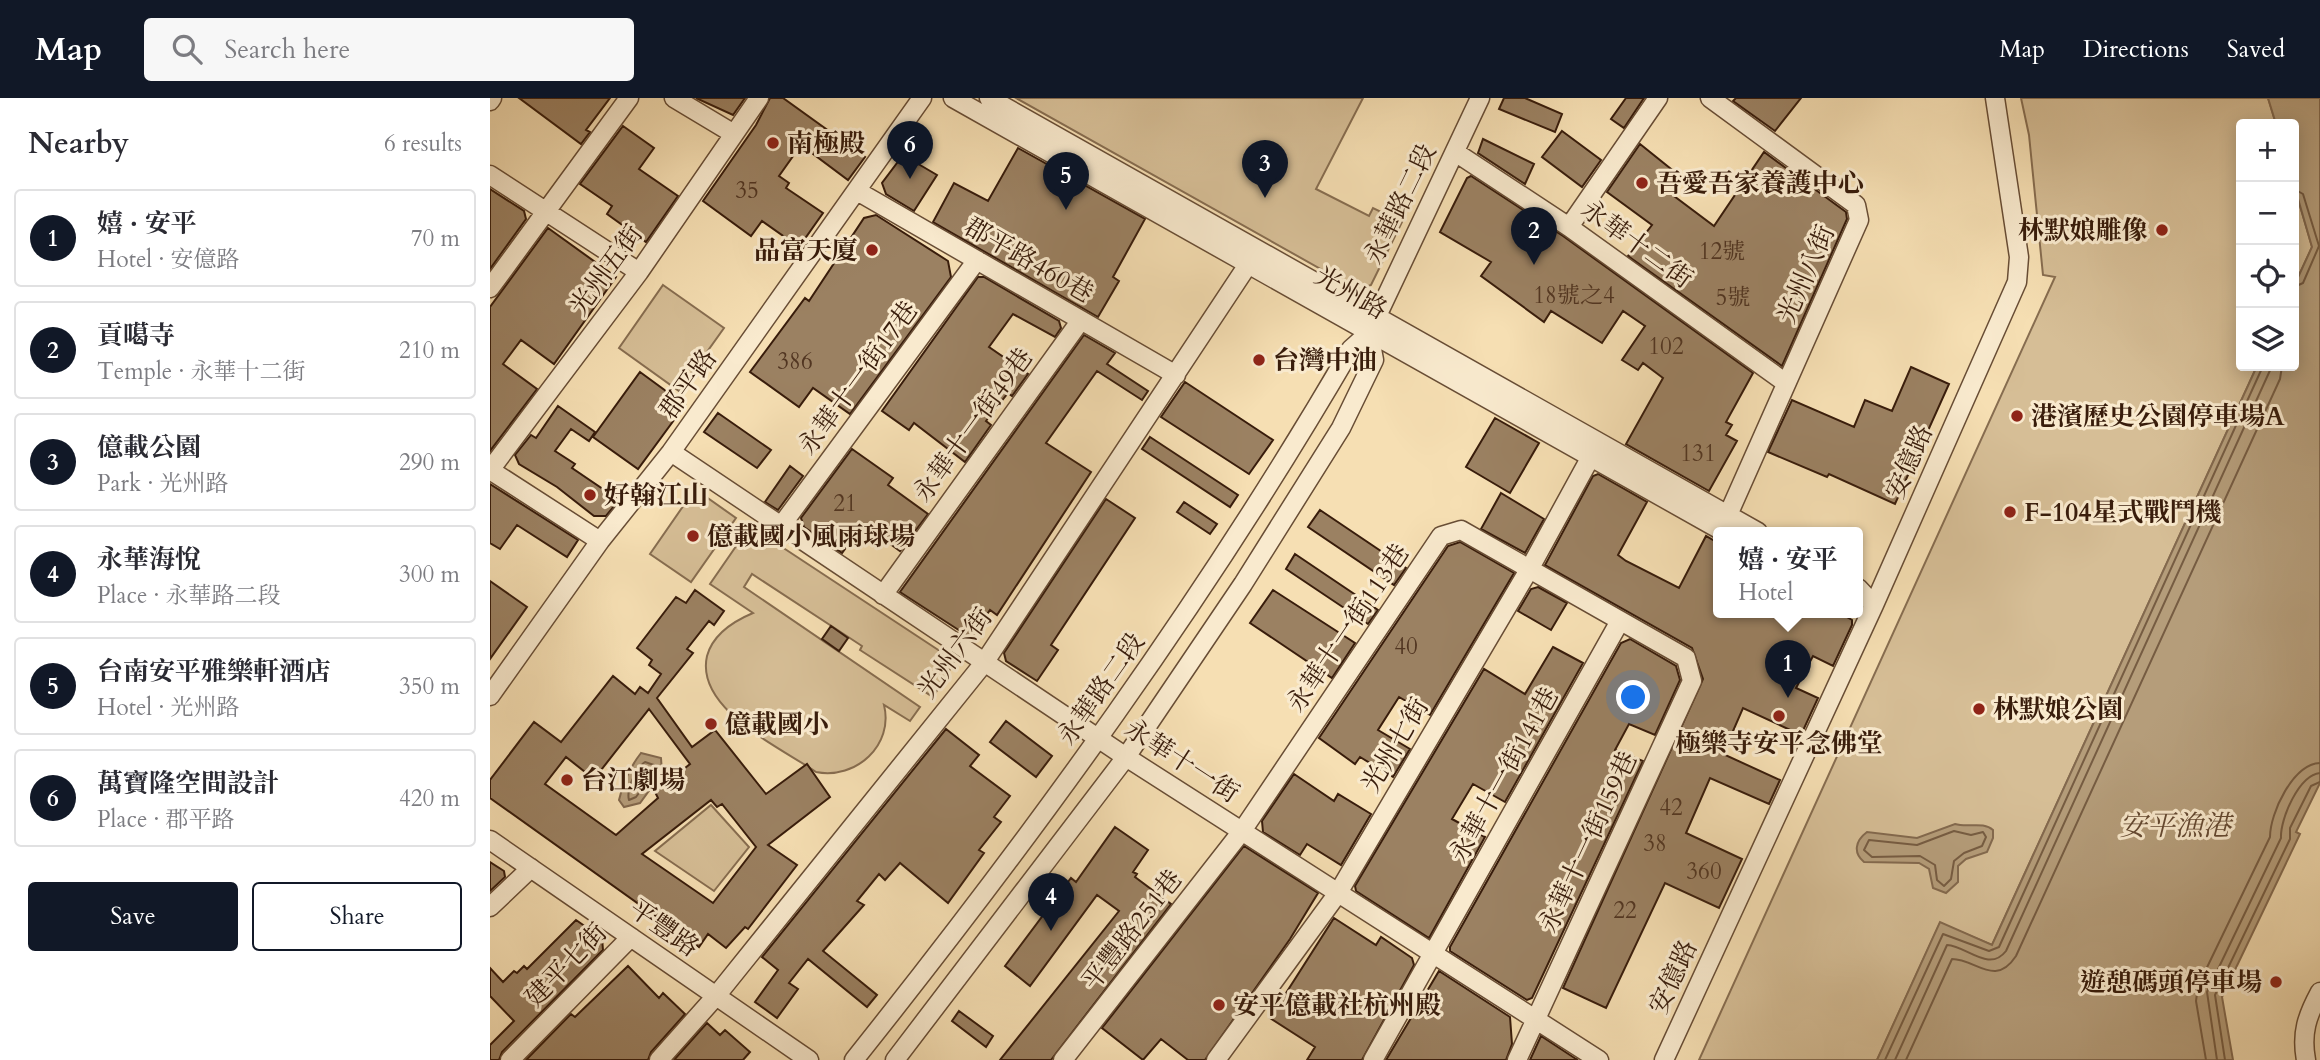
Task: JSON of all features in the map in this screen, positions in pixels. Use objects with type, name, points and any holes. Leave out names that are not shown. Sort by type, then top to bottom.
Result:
[{"type":"street","points":[[490,288],[629,98]]},
{"type":"street","points":[[674,98],[734,134]]},
{"type":"street","name":"光州五街","points":[[490,470],[639,272],[759,98]]},
{"type":"street","name":"郡平路","points":[[490,696],[600,541],[671,452],[922,98]]},
{"type":"street","name":"光州路","points":[[953,98],[1253,258],[1376,316],[1594,451]]},
{"type":"street","name":"光州路","points":[[989,98],[1253,258],[1368,333],[1594,451],[1724,525]]},
{"type":"street","name":"永華路二段","points":[[854,1060],[978,905],[1100,739],[1262,499],[1351,349],[1368,333],[1480,98]]},
{"type":"street","points":[[1569,227],[1658,98]]},
{"type":"street","name":"光州八街","points":[[1710,98],[1856,205],[1859,220],[1724,525]]},
{"type":"street","name":"安億路","points":[[1866,605],[2017,282],[2019,257],[1995,98]]},
{"type":"street","name":"永華十二街","points":[[1455,152],[1569,227],[1786,383]]},
{"type":"street","points":[[490,175],[639,272]]},
{"type":"street","name":"郡平路460巷","points":[[857,191],[1176,375]]},
{"type":"street","name":"光州六街","points":[[659,1060],[716,996],[984,663],[1253,258]]},
{"type":"street","name":"永華十一街17巷","points":[[781,526],[977,260]]},
{"type":"street","name":"永華十一街49巷","points":[[883,595],[1081,320]]},
{"type":"street","name":"永華路二段","points":[[895,1060],[1125,757],[1243,584],[1341,428],[1374,360],[1368,333]]},
{"type":"street","name":"光州七街","points":[[1216,1060],[1338,893],[1530,568],[1594,451]]},
{"type":"street","name":"永華十一街","points":[[671,452],[1125,757],[1599,1060]]},
{"type":"street","points":[[490,470],[600,541]]},
{"type":"street","name":"永華十一街113巷","points":[[1242,831],[1441,536],[1461,530],[1530,568]]},
{"type":"street","name":"永華十一街159巷","points":[[1517,1060],[1692,681],[1686,659],[1530,568]]},
{"type":"street","name":"安億路","points":[[1664,1060],[1860,618]]},
{"type":"street","name":"永華十一街141巷","points":[[1373,1060],[1620,621]]},
{"type":"street","name":"平豐路251巷","points":[[1063,1060],[1242,831]]},
{"type":"street","name":"平豐路","points":[[490,840],[809,1060]]},
{"type":"street","points":[[490,907],[531,868]]},
{"type":"street","name":"建平七街","points":[[510,1060],[631,937]]},
{"type":"street","points":[[2306,1060],[2302,1038],[2308,1012],[2320,992]]},
{"type":"shaded area","points":[[1016,98],[1363,98],[1316,189],[1369,216],[1373,208],[1402,222],[1371,285],[1358,290]]},
{"type":"shaded area","name":"林默娘公園","points":[[2021,98],[2268,98],[2274,119],[2236,119],[2236,371],[2255,371],[1992,945],[1940,923],[1877,1060],[1699,1060],[2055,277],[2043,275],[2029,135]]},
{"type":"shaded area","points":[[2299,202],[2312,247],[2299,275]]},
{"type":"shaded area","points":[[663,285],[724,328],[679,391],[619,348]]},
{"type":"shaded area","name":"億載國小風雨球場","points":[[695,489],[736,518],[691,582],[650,554]]},
{"type":"shaded area","points":[[750,526],[955,661],[933,697],[860,650],[862,646],[752,574],[744,587],[920,707],[910,721],[884,705],[886,720],[877,746],[858,765],[845,771],[816,772],[763,738],[727,709],[714,693],[707,675],[707,656],[714,641],[732,624],[753,613],[710,584]]},
{"type":"shaded area","points":[[711,805],[749,847],[714,891],[655,851]]},
{"type":"water","name":"安平漁港","points":[[2268,98],[2320,98],[2320,783],[2296,832],[2300,834],[2222,997],[2233,1060],[1877,1060],[1940,922],[1992,945],[2255,371],[2299,371],[2299,275],[2312,247],[2299,202],[2299,119],[2274,119]]},
{"type":"water","points":[[641,753],[661,758],[662,773],[640,803],[624,807],[619,800],[623,787]]},
{"type":"water","points":[[1955,824],[1989,827],[1993,830],[1993,838],[1987,852],[1966,859],[1958,866],[1958,882],[1946,893],[1933,888],[1929,869],[1919,863],[1864,862],[1858,855],[1860,839],[1867,832],[1917,838]]},
{"type":"building","points":[[519,98],[610,98],[586,130],[590,132],[581,144]]},
{"type":"building","points":[[696,98],[745,98],[733,115]]},
{"type":"building","points":[[770,98],[783,98],[865,157],[848,180],[801,145],[779,176],[789,183],[786,188],[823,213],[799,247],[762,221],[751,236],[703,201],[756,125]]},
{"type":"building","points":[[1504,98],[1525,98],[1562,114],[1555,132],[1499,109]]},
{"type":"building","points":[[1626,98],[1644,98],[1624,128],[1611,119]]},
{"type":"building","points":[[1736,98],[1801,98],[1775,131],[1733,101]]},
{"type":"building","points":[[623,126],[654,148],[639,169],[678,196],[646,242],[607,214],[612,206],[580,184]]},
{"type":"building","points":[[1562,131],[1601,160],[1582,187],[1542,157]]},
{"type":"building","points":[[1483,139],[1534,164],[1525,184],[1478,153]]},
{"type":"building","points":[[1640,144],[1681,177],[1670,193],[1714,226],[1764,152],[1846,212],[1847,219],[1782,366],[1628,256],[1652,225],[1607,192]]},
{"type":"building","points":[[1018,148],[1145,219],[1113,277],[1119,281],[1098,317],[933,222],[954,183],[988,201]]},
{"type":"building","points":[[903,155],[937,175],[914,211],[886,194],[882,183]]},
{"type":"building","points":[[1471,176],[1563,236],[1753,373],[1726,422],[1732,425],[1726,435],[1737,441],[1709,491],[1626,444],[1663,378],[1643,363],[1638,370],[1622,360],[1645,326],[1623,311],[1602,343],[1551,311],[1544,322],[1481,276],[1491,262],[1440,232],[1467,178]]},
{"type":"building","points":[[490,189],[524,211],[526,219],[490,269]]},
{"type":"building","points":[[876,215],[948,261],[951,277],[850,414],[813,388],[799,407],[750,372],[805,298],[809,301],[864,218]]},
{"type":"building","points":[[548,228],[616,277],[554,364],[521,340],[503,364],[537,389],[490,451],[490,307]]},
{"type":"building","points":[[978,277],[984,277],[1059,321],[1061,328],[1055,337],[1013,314],[989,347],[1028,374],[1012,396],[1008,393],[986,421],[991,425],[965,462],[914,423],[909,430],[882,411]]},
{"type":"building","points":[[1084,335],[1115,353],[1107,364],[1148,391],[1142,400],[1097,371],[1046,443],[1091,472],[997,615],[990,610],[971,638],[900,592]]},
{"type":"building","points":[[1911,367],[1949,384],[1895,504],[1829,474],[1827,477],[1768,452],[1792,400],[1854,427],[1865,400],[1892,411]]},
{"type":"building","points":[[640,372],[685,405],[638,469],[593,437]]},
{"type":"building","points":[[1185,382],[1273,440],[1249,474],[1161,417]]},
{"type":"building","points":[[558,406],[595,432],[589,441],[571,429],[555,451],[575,464],[572,468],[619,500],[606,516],[594,516],[557,487],[519,464],[515,455],[531,435],[536,438]]},
{"type":"building","points":[[718,413],[771,450],[757,468],[704,432]]},
{"type":"building","points":[[1495,418],[1539,443],[1510,493],[1466,467]]},
{"type":"building","points":[[1150,437],[1238,495],[1230,507],[1142,449]]},
{"type":"building","points":[[852,449],[893,478],[888,485],[928,514],[900,551],[863,524],[842,553],[804,527],[801,518]]},
{"type":"building","points":[[790,466],[803,476],[778,510],[765,502]]},
{"type":"building","points":[[1598,474],[1647,502],[1618,555],[1626,561],[1679,588],[1706,536],[1713,540],[1713,618],[1852,620],[1833,666],[1813,656],[1796,688],[1818,698],[1801,735],[1743,708],[1723,754],[1780,780],[1769,804],[1710,778],[1686,833],[1742,859],[1719,908],[1665,883],[1606,1008],[1563,988],[1703,679],[1692,648],[1545,565],[1593,476]]},
{"type":"building","points":[[490,484],[578,540],[567,557],[517,525],[500,549],[490,543]]},
{"type":"building","points":[[1501,493],[1544,519],[1525,553],[1481,529]]},
{"type":"building","points":[[1106,499],[1135,518],[1051,645],[1058,650],[1037,681],[1006,661],[1004,653]]},
{"type":"building","points":[[1184,502],[1217,524],[1210,534],[1177,512]]},
{"type":"building","points":[[1320,510],[1406,568],[1394,585],[1308,527]]},
{"type":"building","points":[[1460,542],[1514,573],[1430,715],[1399,697],[1378,730],[1410,749],[1393,777],[1360,757],[1355,764],[1319,738],[1448,546]]},
{"type":"building","points":[[1295,554],[1378,610],[1368,624],[1286,569]]},
{"type":"building","points":[[490,581],[527,607],[490,659]]},
{"type":"building","points":[[1538,587],[1567,603],[1551,630],[1518,611],[1531,589]]},
{"type":"building","points":[[695,590],[724,611],[714,625],[709,621],[687,649],[693,653],[657,698],[692,747],[715,730],[766,794],[807,764],[830,797],[768,845],[797,865],[748,929],[745,927],[726,948],[708,934],[699,947],[490,798],[490,780],[534,722],[561,742],[613,676],[635,694],[640,687],[648,693],[661,674],[649,665],[652,660],[637,648],[676,597],[686,603]],"holes":[[[649,709],[690,764],[655,792],[658,798],[616,835],[545,784],[566,757],[594,779]],[[711,800],[717,807],[722,804],[756,847],[713,903],[642,854]]]},
{"type":"building","points":[[1273,590],[1355,643],[1332,678],[1250,623]]},
{"type":"building","points":[[831,626],[848,638],[839,651],[822,639]]},
{"type":"building","points":[[1630,639],[1676,666],[1680,680],[1655,735],[1629,724],[1615,750],[1643,761],[1532,998],[1527,1000],[1450,951],[1450,947],[1621,643]]},
{"type":"building","points":[[1553,647],[1583,663],[1505,802],[1473,784],[1452,819],[1485,837],[1429,938],[1356,891],[1355,886],[1484,669],[1525,694]]},
{"type":"building","points":[[1006,721],[1052,756],[1036,777],[990,742]]},
{"type":"building","points":[[946,729],[979,755],[970,766],[1010,796],[994,817],[1001,822],[979,850],[984,853],[948,903],[900,863],[885,880],[879,874],[857,901],[864,905],[823,951],[877,995],[867,1007],[808,959],[789,983],[798,989],[777,1018],[755,1002],[778,970],[762,957]]},
{"type":"building","points":[[1294,774],[1334,801],[1338,794],[1371,814],[1341,865],[1307,844],[1300,855],[1263,832],[1262,821]]},
{"type":"building","points":[[1115,827],[1148,850],[1133,872],[1137,874],[1135,877],[1171,904],[1051,1060],[1000,1060],[1119,911],[1097,895],[1030,986],[1005,966],[1071,878],[1076,882]]},
{"type":"building","points":[[1244,846],[1318,893],[1290,939],[1205,1060],[1188,1060],[1161,1039],[1143,1060],[1102,1028]]},
{"type":"building","points":[[490,862],[504,871],[505,877],[490,891]]},
{"type":"building","points":[[1334,918],[1376,945],[1381,937],[1412,958],[1414,965],[1362,1060],[1307,1060],[1315,1047],[1270,1018]]},
{"type":"building","points":[[576,920],[602,938],[603,950],[502,1052],[499,1060],[490,1060],[490,1045],[514,1021],[490,996],[490,968],[503,982],[514,971],[517,973],[524,966],[527,969]]},
{"type":"building","points":[[628,966],[659,998],[663,993],[685,1014],[651,1052],[648,1060],[526,1060],[571,1014],[575,1017]]},
{"type":"building","points":[[1439,971],[1510,1017],[1512,1044],[1506,1060],[1386,1060]]},
{"type":"building","points":[[959,1011],[993,1036],[986,1047],[952,1021]]},
{"type":"building","points":[[707,1023],[720,1035],[725,1030],[750,1052],[743,1060],[674,1060]]},
{"type":"building","points":[[1541,1036],[1576,1059],[1578,1060],[1530,1060]]},
{"type":"place","name":"南極殿","points":[[773,143]]},
{"type":"place","name":"萬寶隆空間設計","points":[[910,179]]},
{"type":"place","name":"吾愛吾家養護中心","points":[[1642,183]]},
{"type":"place","name":"億載公園","points":[[1265,198]]},
{"type":"place","name":"台南安平雅樂軒酒店","points":[[1066,210]]},
{"type":"place","name":"林默娘雕像","points":[[2162,230]]},
{"type":"place","name":"品富天廈","points":[[872,250]]},
{"type":"place","name":"貢噶寺","points":[[1534,265]]},
{"type":"place","name":"台灣中油","points":[[1259,360]]},
{"type":"place","name":"港濱歷史公園停車場A","points":[[2017,416]]},
{"type":"place","name":"好翰江山","points":[[590,495]]},
{"type":"place","name":"F-104星式戰鬥機","points":[[2010,512]]},
{"type":"place","name":"億載國小風雨球場","points":[[693,536]]},
{"type":"place","name":"嬉 · 安平","points":[[1788,698]]},
{"type":"place","name":"林默娘公園","points":[[1979,709]]},
{"type":"place","name":"極樂寺安平念佛堂","points":[[1779,716]]},
{"type":"place","name":"億載國小","points":[[711,724]]},
{"type":"place","name":"台江劇場","points":[[567,780]]},
{"type":"place","name":"永華海悅","points":[[1051,931]]},
{"type":"place","name":"遊憩碼頭停車場","points":[[2276,982]]},
{"type":"place","name":"安平億載社杭州殿","points":[[1219,1005]]}]
